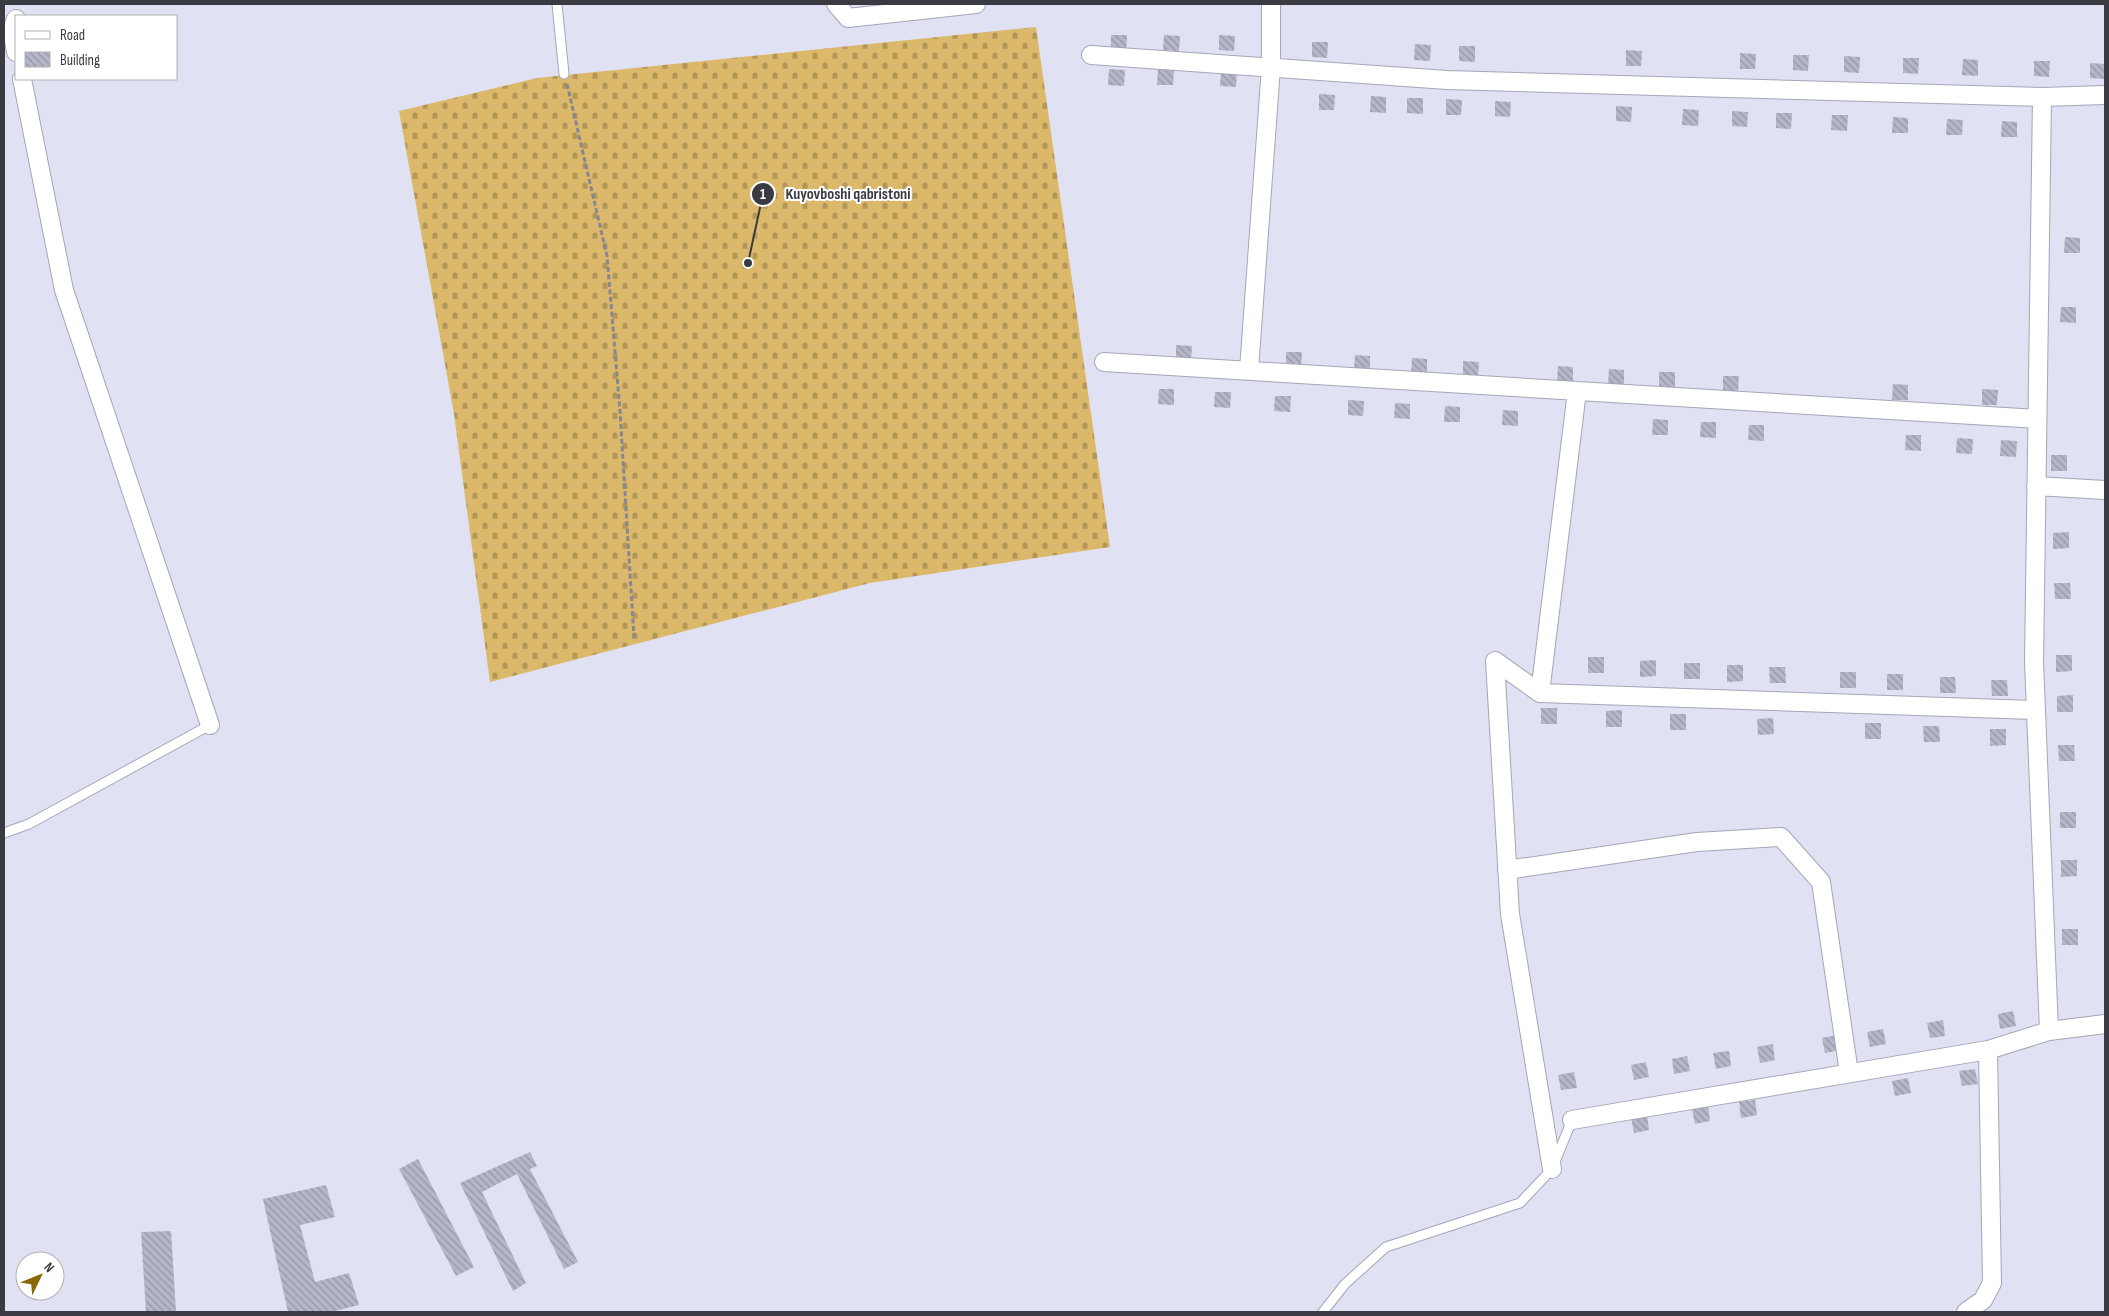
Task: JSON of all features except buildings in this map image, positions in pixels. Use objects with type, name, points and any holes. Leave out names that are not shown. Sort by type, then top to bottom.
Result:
[{"type":"street","points":[[836,4],[848,18],[976,4]]},
{"type":"street","points":[[1249,370],[1270,67],[1271,4]]},
{"type":"street","points":[[15,23],[12,30],[15,46]]},
{"type":"street","points":[[1090,55],[1447,80],[2042,97],[2105,95]]},
{"type":"street","points":[[22,80],[64,290],[210,725]]},
{"type":"street","points":[[2042,97],[2034,662],[2049,1031]]},
{"type":"street","points":[[1104,362],[2037,419]]},
{"type":"street","points":[[1540,693],[1577,391]]},
{"type":"street","points":[[2036,486],[2105,490]]},
{"type":"street","points":[[1552,1169],[1510,914],[1496,661],[1540,693],[2036,710]]},
{"type":"street","points":[[1508,870],[1697,842],[1781,837],[1821,882],[1849,1073]]},
{"type":"street","points":[[1572,1120],[1988,1050],[2049,1031],[2105,1024]]},
{"type":"street","points":[[1966,1312],[1983,1300],[1992,1283],[1988,1050]]},
{"type":"lane","points":[[557,4],[564,74]]},
{"type":"lane","points":[[4,833],[29,824],[210,725]]},
{"type":"lane","points":[[1323,1312],[1345,1284],[1386,1247],[1520,1203],[1552,1169],[1572,1120]]},
{"type":"path","points":[[564,74],[607,256],[620,411],[634,638]]},
{"type":"green space","points":[[1036,27],[1110,547],[870,583],[490,682],[454,414],[399,111],[537,78]]},
{"type":"place","name":"Kuyovboshi qabristoni","points":[[748,263]]}]
